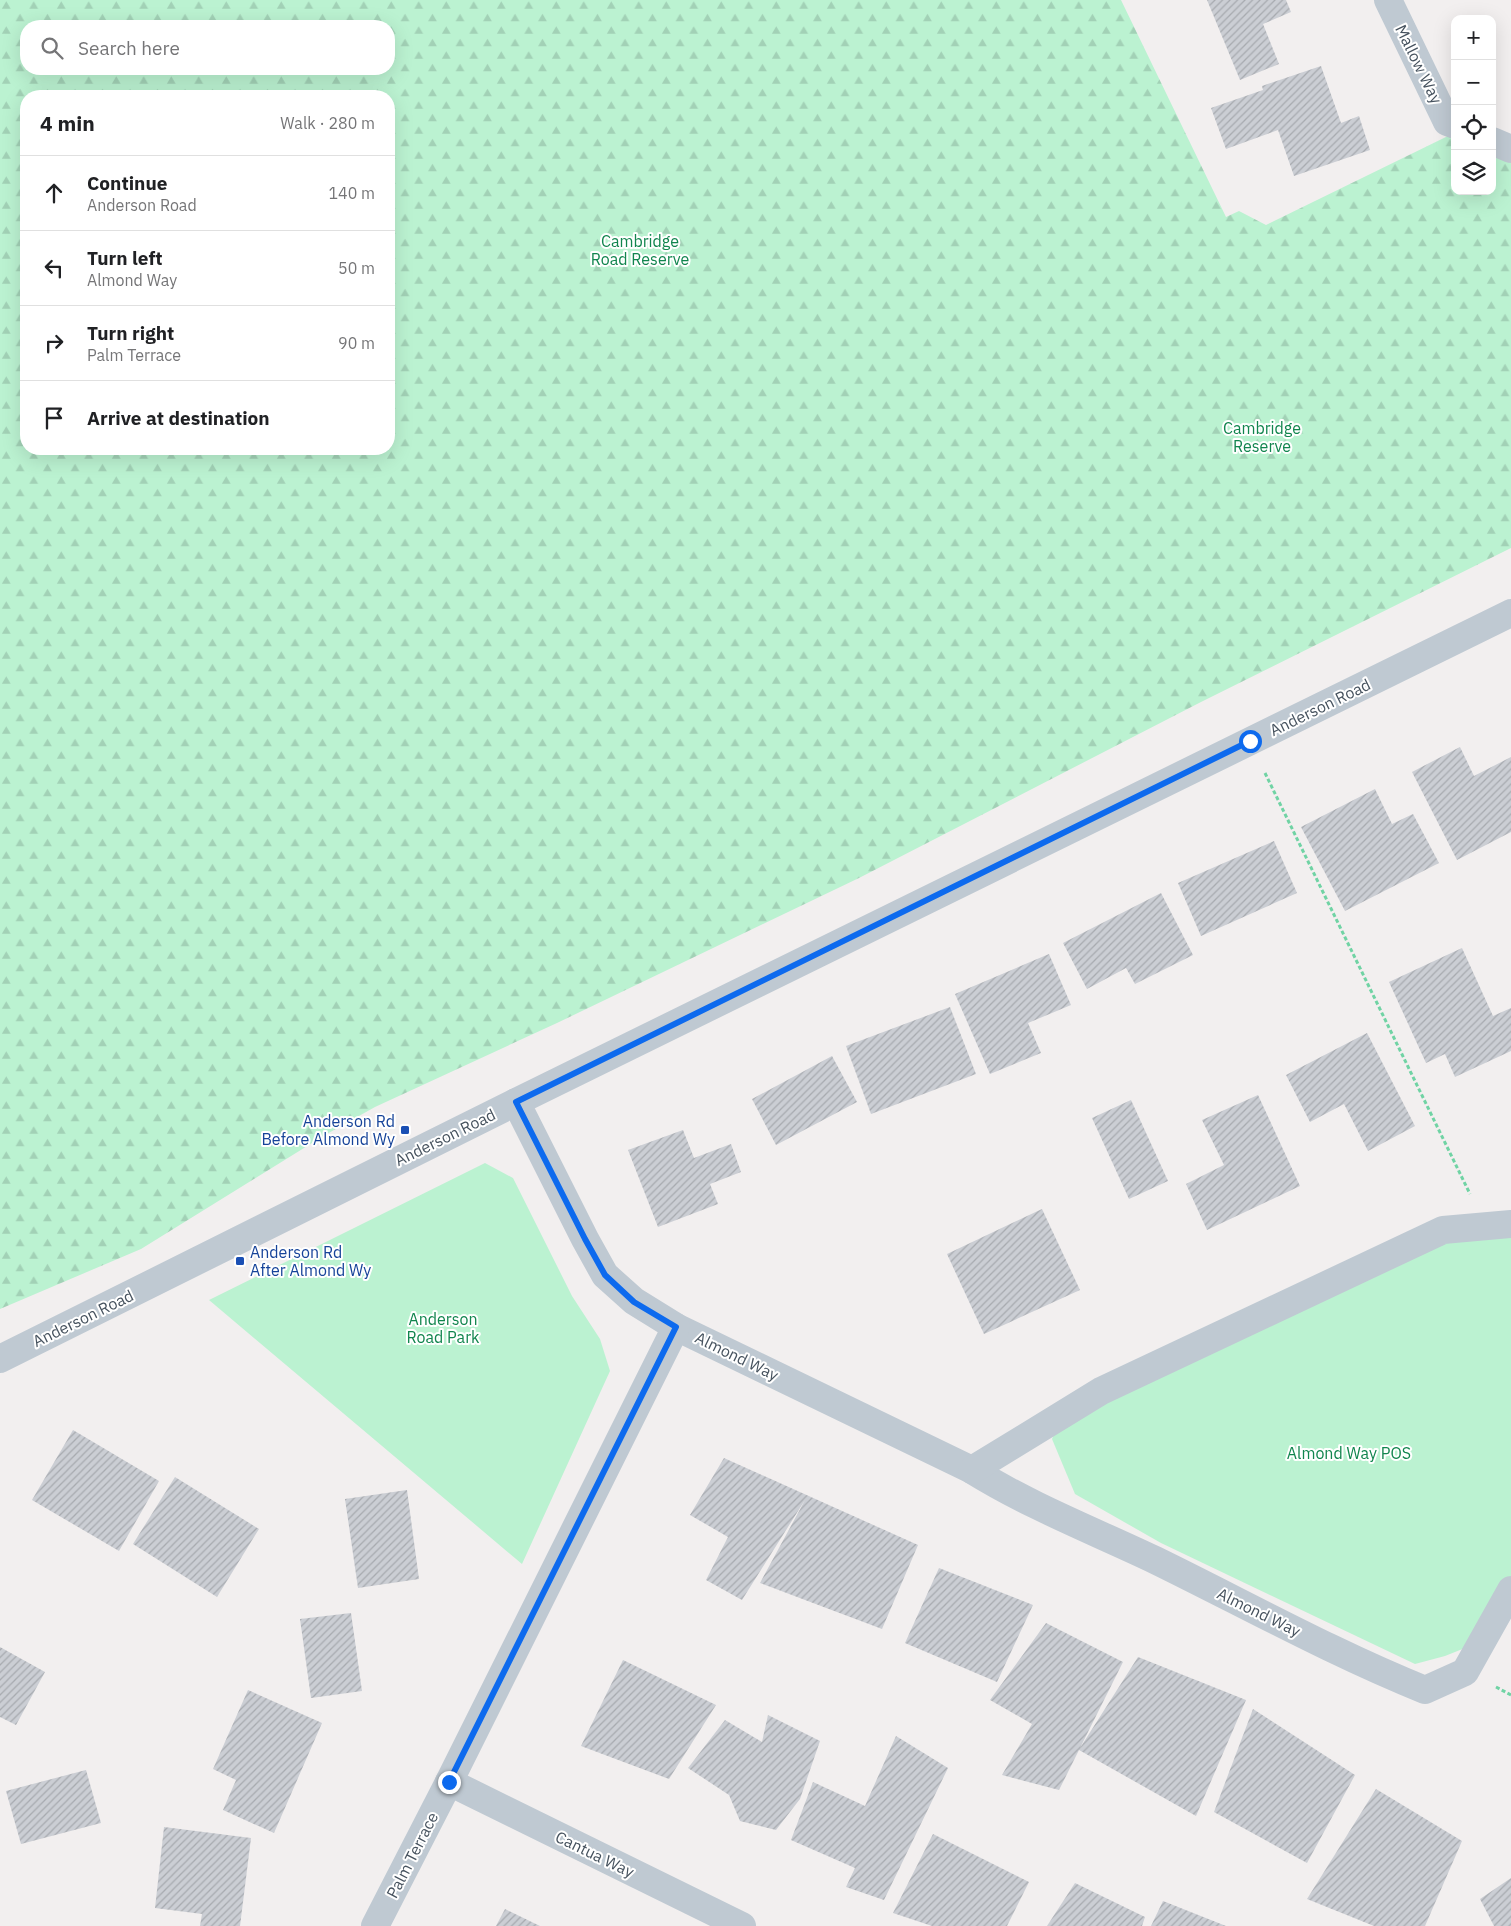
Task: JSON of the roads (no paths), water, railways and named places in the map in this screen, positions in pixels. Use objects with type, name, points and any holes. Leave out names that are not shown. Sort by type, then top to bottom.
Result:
[{"type":"street","name":"Mallow Way","points":[[1388,0],[1447,122],[1451,124]]},
{"type":"street","points":[[1496,143],[1511,149]]},
{"type":"street","name":"Anderson Road","points":[[0,1359],[516,1102],[1511,613]]},
{"type":"street","name":"Almond Way","points":[[516,1102],[605,1275],[634,1302],[676,1327],[972,1470],[1000,1487],[1155,1560],[1384,1674],[1425,1690],[1465,1672],[1511,1590]]},
{"type":"street","points":[[972,1470],[1101,1391],[1443,1230],[1498,1225]]},
{"type":"street","name":"Palm Terrace","points":[[375,1926],[676,1327]]},
{"type":"street","name":"Cantua Way","points":[[449,1782],[742,1926]]},
{"type":"place","name":"Anderson Rd Before Almond Wy","points":[[405,1130]]},
{"type":"place","name":"Anderson Rd After Almond Wy","points":[[240,1261]]},
{"type":"park label","name":"Cambridge Road Reserve","points":[[640,250]]},
{"type":"park label","name":"Cambridge Reserve","points":[[1262,437]]},
{"type":"park label","name":"Anderson Road Park","points":[[443,1328]]},
{"type":"park label","name":"Almond Way POS","points":[[1349,1453]]}]
